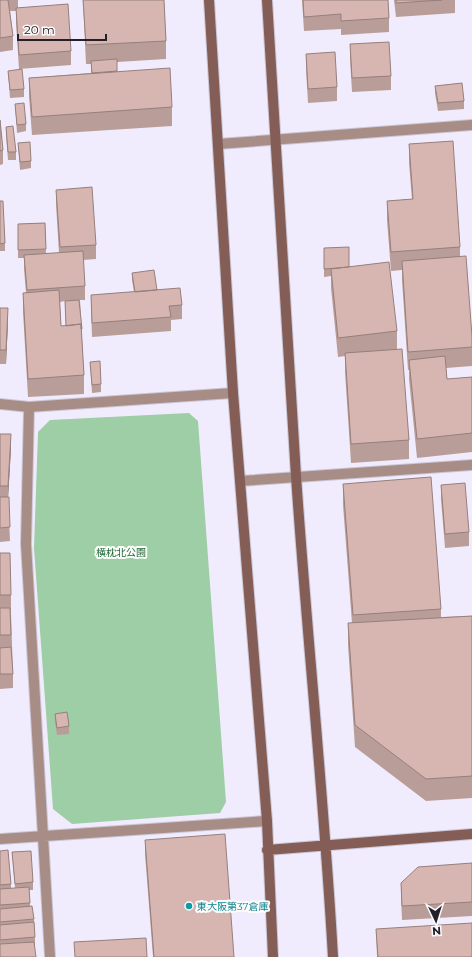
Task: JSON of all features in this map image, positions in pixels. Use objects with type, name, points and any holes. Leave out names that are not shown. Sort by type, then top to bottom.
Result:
[{"type":"street","points":[[209,0],[233,394],[267,821],[267,850],[273,957]]},
{"type":"street","points":[[267,0],[296,476],[326,845],[333,957]]},
{"type":"street","points":[[218,144],[472,125]]},
{"type":"street","points":[[0,404],[29,407],[233,394]]},
{"type":"street","points":[[29,407],[26,544],[50,957]]},
{"type":"street","points":[[240,481],[472,465]]},
{"type":"street","points":[[0,839],[267,821]]},
{"type":"street","points":[[267,850],[472,834]]},
{"type":"green space","name":"横枕北公園","points":[[189,413],[198,421],[226,802],[220,813],[72,824],[53,809],[34,548],[38,432],[50,420]]},
{"type":"building","points":[[0,0],[8,0],[13,36],[0,38]]},
{"type":"building","points":[[83,0],[164,0],[166,41],[86,45]]},
{"type":"building","points":[[303,0],[388,0],[389,18],[341,21],[341,14],[304,17]]},
{"type":"building","points":[[396,0],[442,0],[396,3]]},
{"type":"building","points":[[68,4],[71,51],[19,55],[16,8]]},
{"type":"building","points":[[389,42],[391,76],[352,78],[350,44]]},
{"type":"building","points":[[335,52],[337,87],[308,89],[306,54]]},
{"type":"building","points":[[117,59],[117,71],[92,73],[91,61]]},
{"type":"building","points":[[170,68],[172,107],[32,117],[29,78]]},
{"type":"building","points":[[22,69],[24,89],[10,90],[8,71]]},
{"type":"building","points":[[462,83],[464,101],[438,103],[435,86]]},
{"type":"building","points":[[24,103],[26,124],[17,125],[15,104]]},
{"type":"building","points":[[0,120],[3,150],[0,151]]},
{"type":"building","points":[[13,126],[16,152],[8,152],[6,127]]},
{"type":"building","points":[[453,141],[460,247],[391,252],[387,201],[413,199],[409,144]]},
{"type":"building","points":[[30,142],[31,161],[20,162],[18,143]]},
{"type":"building","points":[[92,187],[96,245],[60,247],[56,190]]},
{"type":"building","points":[[0,201],[3,201],[5,243],[0,244]]},
{"type":"building","points":[[45,223],[46,249],[18,250],[18,224]]},
{"type":"building","points":[[349,247],[349,267],[324,269],[324,248]]},
{"type":"building","points":[[83,251],[85,286],[27,290],[24,255]]},
{"type":"building","points":[[466,256],[472,347],[408,352],[402,261]]},
{"type":"building","points":[[389,262],[397,331],[338,338],[331,269]]},
{"type":"building","points":[[154,270],[157,290],[135,292],[132,273]]},
{"type":"building","points":[[180,288],[182,305],[169,306],[171,317],[92,323],[91,295]]},
{"type":"building","points":[[59,290],[61,326],[81,324],[84,375],[28,379],[23,293]]},
{"type":"building","points":[[79,300],[82,329],[81,324],[66,326],[65,301]]},
{"type":"building","points":[[0,308],[8,308],[6,350],[0,350]]},
{"type":"building","points":[[402,349],[409,440],[351,444],[345,353]]},
{"type":"building","points":[[445,356],[447,379],[472,377],[472,433],[417,439],[409,360]]},
{"type":"building","points":[[100,361],[101,384],[92,385],[90,362]]},
{"type":"building","points":[[0,434],[11,434],[8,486],[0,486]]},
{"type":"building","points":[[431,477],[441,609],[353,615],[343,484]]},
{"type":"building","points":[[465,483],[469,532],[445,534],[441,485]]},
{"type":"building","points":[[0,497],[9,497],[10,527],[0,528]]},
{"type":"building","points":[[0,553],[10,553],[11,595],[0,595]]},
{"type":"building","points":[[0,608],[10,608],[11,635],[0,635]]},
{"type":"building","points":[[472,616],[472,776],[426,779],[355,725],[348,623]]},
{"type":"building","points":[[11,647],[13,674],[0,674],[0,648]]},
{"type":"building","points":[[67,712],[69,726],[57,728],[55,714]]},
{"type":"building","name":"東大阪第37倉庫","points":[[225,834],[234,957],[154,957],[145,840]]},
{"type":"building","points":[[8,850],[11,884],[0,885],[0,851]]},
{"type":"building","points":[[31,851],[33,882],[15,884],[12,852]]},
{"type":"building","points":[[472,863],[472,902],[402,906],[401,883],[418,867]]},
{"type":"building","points":[[29,887],[30,903],[0,905],[0,889]]},
{"type":"building","points":[[32,906],[34,919],[0,922],[0,909]]},
{"type":"building","points":[[34,922],[35,937],[0,940],[0,925]]},
{"type":"building","points":[[472,923],[472,957],[378,957],[376,929]]},
{"type":"building","points":[[146,938],[147,957],[75,957],[74,942]]},
{"type":"building","points":[[34,942],[36,957],[0,957],[0,944]]},
{"type":"place","name":"東大阪第37倉庫","points":[[189,906]]}]
